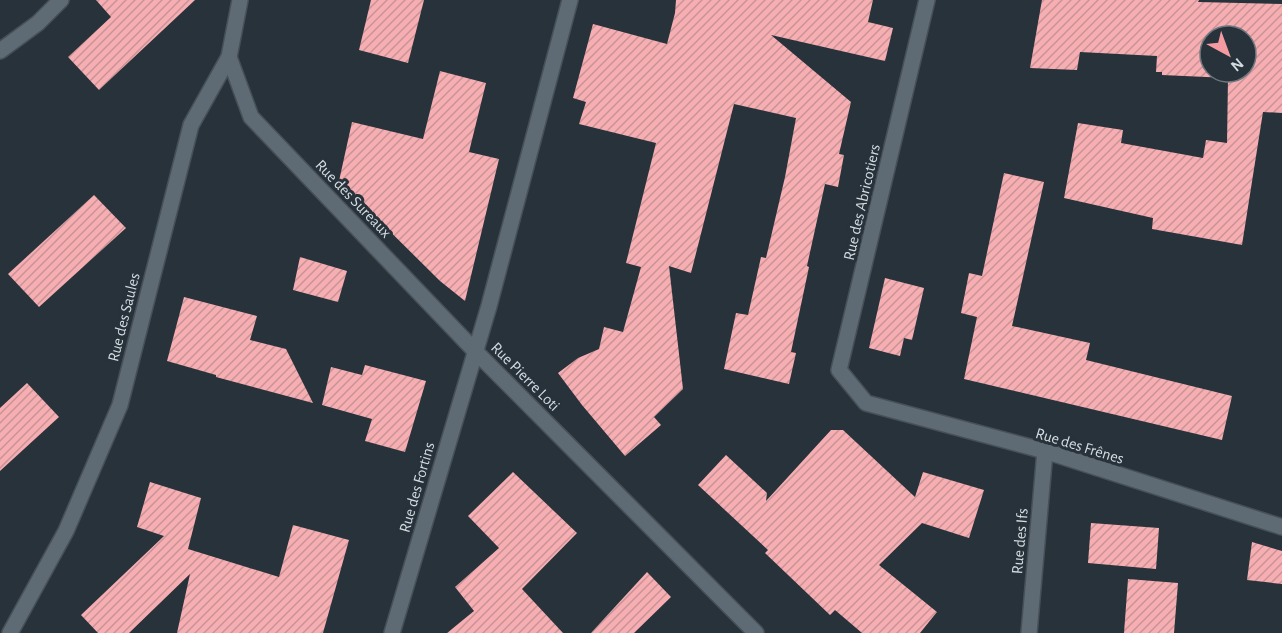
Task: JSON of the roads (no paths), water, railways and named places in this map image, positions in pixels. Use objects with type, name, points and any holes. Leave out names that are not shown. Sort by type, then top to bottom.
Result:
[{"type":"street","points":[[0,51],[38,23],[61,0]]},
{"type":"street","name":"Rue des Saules","points":[[10,633],[66,531],[120,405],[191,125],[230,57],[240,0]]},
{"type":"street","name":"Rue Pierre Loti","points":[[570,0],[475,351],[756,633]]},
{"type":"street","name":"Rue des Abricotiers","points":[[866,403],[839,370],[927,0]]},
{"type":"street","name":"Rue des Sureaux","points":[[230,57],[251,117],[475,351]]},
{"type":"street","name":"Rue des Fortins","points":[[392,633],[475,351]]},
{"type":"street","name":"Rue des Frênes","points":[[866,403],[1045,451],[1282,527]]},
{"type":"street","name":"Rue des Ifs","points":[[1029,633],[1045,451]]}]
